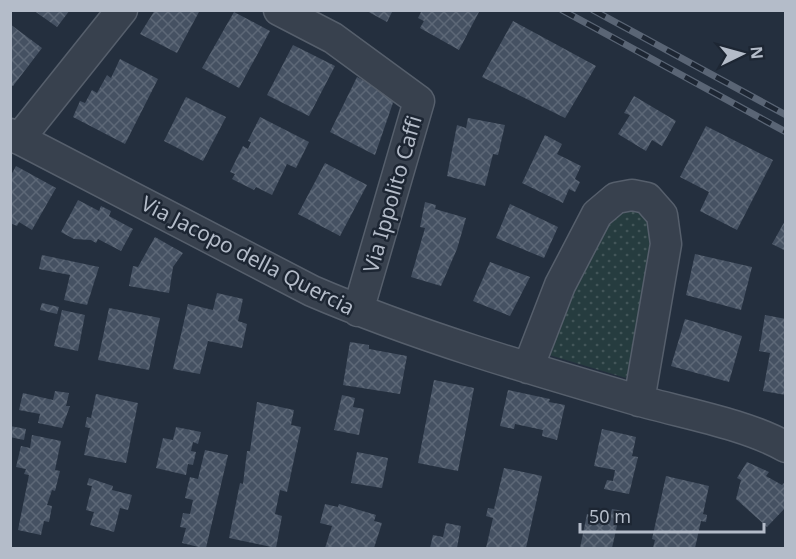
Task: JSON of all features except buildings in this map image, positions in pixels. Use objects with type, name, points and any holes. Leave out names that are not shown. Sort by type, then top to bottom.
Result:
[{"type":"street","points":[[14,136],[122,10]]},
{"type":"street","name":"Via Ippolito Caffi","points":[[279,10],[333,38],[419,101],[358,311]]},
{"type":"street","name":"Via Jacopo della Quercia","points":[[14,136],[312,291],[358,311],[528,368],[748,431],[786,447]]},
{"type":"street","points":[[528,368],[560,285],[597,214],[616,198],[632,195],[647,198],[662,215],[666,244],[639,401]]},
{"type":"green space","points":[[636,206],[658,225],[637,344],[626,378],[546,354],[559,316],[608,218]]},
{"type":"railway","points":[[562,10],[786,132]]},
{"type":"railway","points":[[593,10],[786,115]]}]
